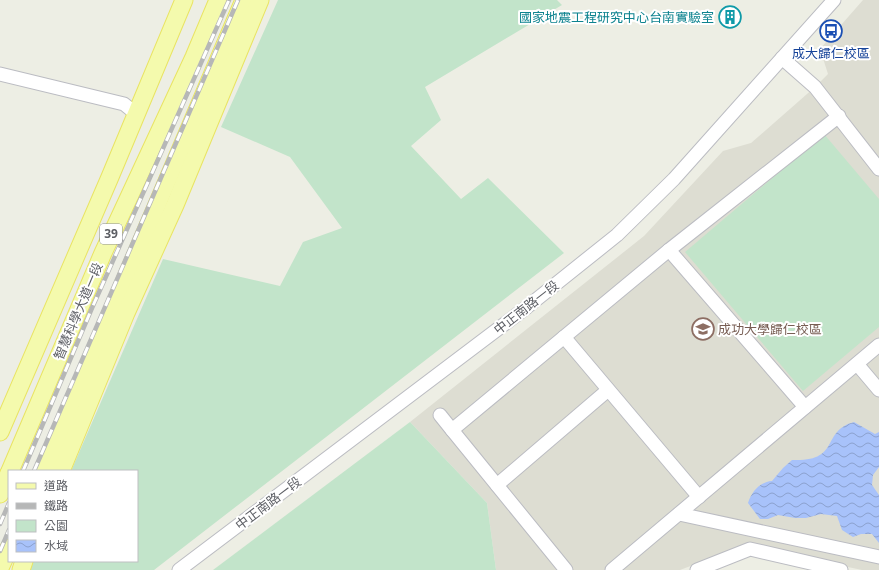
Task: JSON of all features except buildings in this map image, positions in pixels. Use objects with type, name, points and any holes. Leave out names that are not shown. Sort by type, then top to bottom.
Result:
[{"type":"main road","name":"智慧科學大道一段","points":[[0,432],[110,177],[135,113],[184,0]]},
{"type":"main road","name":"智慧科學大道一段","points":[[10,470],[103,253],[194,57],[218,0]]},
{"type":"main road","name":"39","points":[[44,470],[244,0]]},
{"type":"main road","points":[[61,470],[116,339],[175,205],[260,0]]},
{"type":"main road","points":[[77,393],[116,339]]},
{"type":"main road","name":"智慧科學大道一段","points":[[0,494],[8,474]]},
{"type":"main road","points":[[0,568],[8,550]]},
{"type":"street","name":"中正南路一段","points":[[179,570],[527,307],[617,235],[674,179],[834,0]]},
{"type":"street","points":[[782,58],[815,87],[879,169]]},
{"type":"street","points":[[0,74],[124,104],[135,113]]},
{"type":"street","points":[[452,430],[669,250],[839,116]]},
{"type":"street","points":[[669,250],[805,407]]},
{"type":"street","points":[[564,337],[699,497]]},
{"type":"street","points":[[612,570],[879,345]]},
{"type":"street","points":[[857,364],[879,390]]},
{"type":"street","points":[[497,485],[608,390]]},
{"type":"street","points":[[440,415],[566,570]]},
{"type":"street","points":[[679,514],[879,557]]},
{"type":"street","points":[[697,570],[750,549],[841,570]]},
{"type":"shaded area","name":"成功大學歸仁校區","points":[[863,0],[879,0],[879,570],[862,570],[746,545],[680,570],[496,570],[487,503],[410,422],[644,236],[723,151],[751,143],[815,87],[828,74],[820,49]]},
{"type":"green space","points":[[278,0],[557,0],[562,5],[425,87],[441,120],[411,146],[461,199],[488,178],[564,253],[154,570],[28,570],[32,562],[138,562],[138,470],[71,470],[163,259],[280,286],[303,242],[342,228],[290,157],[221,127]]},
{"type":"green space","points":[[824,134],[879,199],[879,327],[803,391],[685,252]]},
{"type":"green space","points":[[410,422],[487,503],[496,570],[213,570]]},
{"type":"water","points":[[854,422],[875,434],[879,432],[879,467],[873,475],[872,485],[879,495],[879,543],[872,534],[861,534],[853,537],[842,530],[837,516],[821,514],[806,518],[795,518],[778,515],[768,519],[760,519],[748,503],[757,488],[764,483],[772,481],[792,460],[808,459],[818,456],[825,451],[837,432],[844,426]]},
{"type":"railway","points":[[23,470],[92,308],[229,0]]},
{"type":"railway","points":[[34,470],[238,0]]},
{"type":"railway","points":[[0,524],[8,505]]},
{"type":"railway","points":[[0,551],[8,532]]},
{"type":"place","name":"國家地震工程研究中心台南實驗室","points":[[730,17]]},
{"type":"place","name":"成大歸仁校區","points":[[831,31]]},
{"type":"place","name":"成功大學歸仁校區","points":[[703,329]]}]
